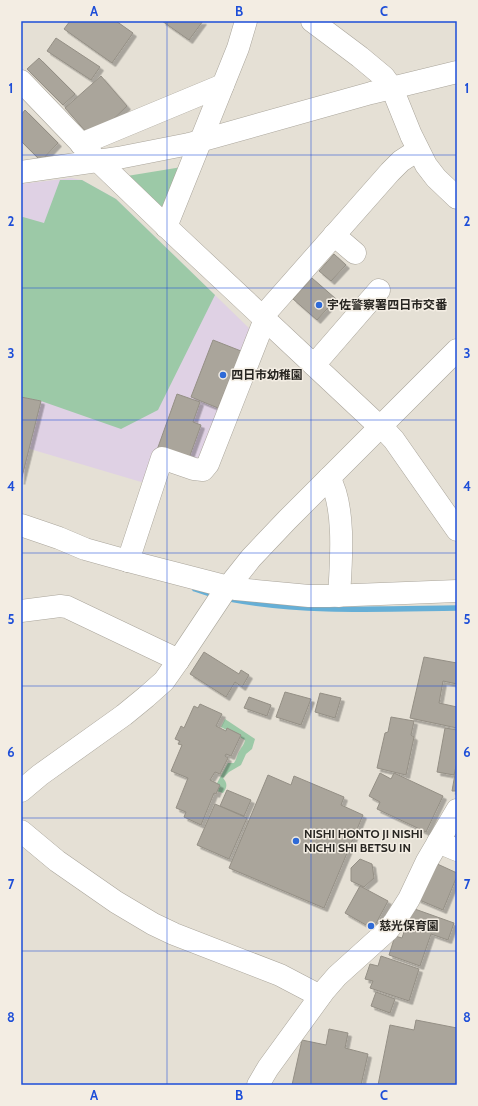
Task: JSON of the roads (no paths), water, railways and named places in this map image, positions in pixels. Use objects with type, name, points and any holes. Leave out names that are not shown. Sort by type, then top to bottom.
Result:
[{"type":"street","points":[[166,227],[238,48],[246,21]]},
{"type":"street","points":[[312,21],[360,56],[384,77],[392,88],[418,150],[431,173],[457,198]]},
{"type":"street","points":[[21,172],[141,154],[200,141],[392,88],[457,72]]},
{"type":"street","points":[[21,81],[81,144],[166,227],[381,426],[402,451],[457,530]]},
{"type":"street","points":[[81,144],[223,85]]},
{"type":"street","points":[[128,561],[162,458],[194,469],[203,470],[208,464],[264,318],[395,166],[418,150]]},
{"type":"street","points":[[334,235],[355,252]]},
{"type":"street","points":[[314,365],[379,290]]},
{"type":"street","points":[[21,791],[40,775],[146,697],[164,680],[222,594],[270,537],[457,350]]},
{"type":"street","points":[[329,478],[336,492],[340,519],[339,596]]},
{"type":"street","points":[[21,525],[85,549],[128,561],[222,594],[236,589],[270,593],[339,596],[457,591]]},
{"type":"street","points":[[21,612],[60,606],[72,609],[178,661]]},
{"type":"street","points":[[258,1085],[268,1068],[320,996],[337,976],[396,921],[409,899],[448,846],[457,810]]},
{"type":"street","points":[[21,831],[57,861],[116,902],[153,924],[187,939],[280,975],[320,996]]},
{"type":"waterway","points":[[195,589],[216,596]]},
{"type":"waterway","points":[[230,599],[315,608],[457,608]]},
{"type":"place","name":"宇佐警察署四日市交番","points":[[319,305]]},
{"type":"place","name":"四日市幼稚園","points":[[223,375]]},
{"type":"place","name":"NISHI HONTO JI NISHI NICHI SHI BETSU IN","points":[[296,841]]},
{"type":"place","name":"慈光保育園","points":[[371,926]]}]
